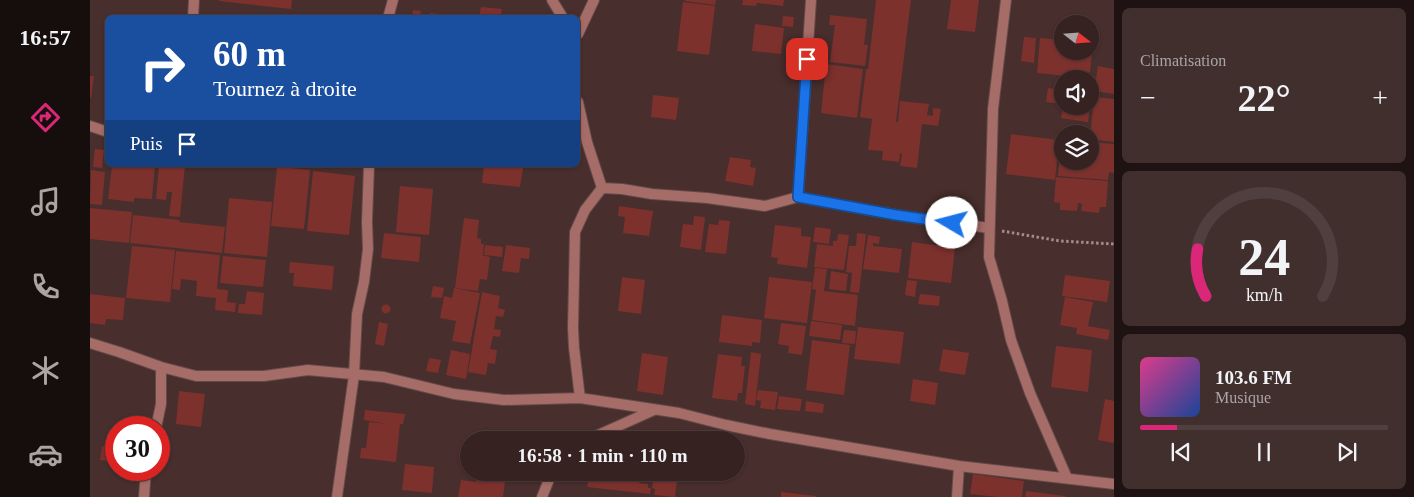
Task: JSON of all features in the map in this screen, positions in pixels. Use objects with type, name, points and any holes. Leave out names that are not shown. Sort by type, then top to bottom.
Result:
[{"type":"street","points":[[193,15],[194,0]]},
{"type":"street","points":[[389,15],[393,0]]},
{"type":"street","points":[[552,0],[561,15]]},
{"type":"street","points":[[580,30],[594,0]]},
{"type":"street","points":[[798,197],[811,0]]},
{"type":"street","points":[[1006,0],[993,109],[989,257],[1011,340],[1030,393],[1067,478]]},
{"type":"street","points":[[580,111],[587,142],[602,188]]},
{"type":"street","points":[[90,126],[105,131]]},
{"type":"street","points":[[337,497],[354,375],[358,314],[368,249],[369,167]]},
{"type":"street","points":[[602,188],[707,198],[765,206],[798,197],[896,215],[990,228]]},
{"type":"street","points":[[580,398],[573,328],[575,232],[585,210],[602,188]]},
{"type":"street","points":[[90,344],[196,376],[264,376],[308,370],[384,377],[454,394],[504,400],[580,398],[679,413],[770,434],[959,466],[1114,484]]},
{"type":"street","points":[[158,416],[161,404],[161,367]]},
{"type":"street","points":[[607,431],[655,410]]},
{"type":"street","points":[[957,497],[959,466]]},
{"type":"street","points":[[144,497],[145,481]]},
{"type":"street","points":[[542,497],[548,481]]},
{"type":"path","points":[[990,228],[1060,241],[1114,244]]},
{"type":"building","points":[[219,0],[292,0],[291,9]]},
{"type":"building","points":[[685,0],[716,0],[715,5]]},
{"type":"building","points":[[743,0],[784,0],[783,6],[757,3],[756,6],[742,5]]},
{"type":"building","points":[[876,0],[911,0],[896,122],[898,122],[900,101],[929,104],[927,115],[933,116],[933,108],[941,109],[938,126],[922,124],[917,168],[900,166],[902,154],[900,153],[899,162],[882,160],[883,151],[868,150],[872,119],[860,117]]},
{"type":"building","points":[[951,0],[979,0],[975,32],[947,29]]},
{"type":"building","points":[[683,2],[715,6],[709,55],[677,51]]},
{"type":"building","points":[[481,7],[502,9],[501,15],[480,15]]},
{"type":"building","points":[[413,10],[421,11],[420,15],[412,15]]},
{"type":"building","points":[[430,13],[448,15],[430,15]]},
{"type":"building","points":[[830,15],[867,19],[864,45],[868,45],[865,66],[830,62],[835,25],[829,25]]},
{"type":"building","points":[[783,16],[794,17],[793,27],[782,26]]},
{"type":"building","points":[[755,24],[784,28],[781,54],[752,51]]},
{"type":"building","points":[[1024,37],[1036,38],[1034,63],[1021,61]]},
{"type":"building","points":[[1040,38],[1054,39],[1054,60],[1091,60],[1090,70],[1054,70],[1054,75],[1037,73]]},
{"type":"building","points":[[826,64],[863,69],[857,118],[821,113]]},
{"type":"building","points":[[1098,66],[1114,69],[1114,94],[1099,92],[1099,70],[1097,70]]},
{"type":"building","points":[[90,76],[94,76],[91,98],[90,98]]},
{"type":"building","points":[[1048,88],[1054,89],[1054,103],[1046,102]]},
{"type":"building","points":[[653,95],[679,98],[676,120],[651,117]]},
{"type":"building","points":[[1099,98],[1114,99],[1114,142],[1099,140],[1099,125],[1091,125],[1092,115],[1099,115]]},
{"type":"building","points":[[1062,115],[1089,115],[1088,122],[1061,118]]},
{"type":"building","points":[[1011,134],[1054,139],[1055,180],[1006,174]]},
{"type":"building","points":[[1099,143],[1114,144],[1114,173],[1109,172],[1108,180],[1058,176],[1059,170],[1099,170]]},
{"type":"building","points":[[95,149],[104,150],[102,168],[93,167]]},
{"type":"building","points":[[730,157],[751,160],[750,167],[756,168],[753,186],[725,181]]},
{"type":"building","points":[[112,167],[155,167],[152,199],[134,198],[134,202],[108,199]]},
{"type":"building","points":[[159,167],[185,167],[180,217],[169,216],[172,192],[167,192],[166,200],[156,199]]},
{"type":"building","points":[[277,167],[310,170],[304,229],[271,226]]},
{"type":"building","points":[[484,167],[523,168],[520,187],[482,183]]},
{"type":"building","points":[[91,170],[105,172],[102,205],[90,204]]},
{"type":"building","points":[[313,171],[355,176],[349,235],[307,231]]},
{"type":"building","points":[[1056,177],[1108,181],[1106,207],[1100,207],[1099,213],[1081,211],[1082,204],[1078,203],[1077,211],[1060,210],[1060,203],[1054,202]]},
{"type":"building","points":[[400,186],[433,189],[429,235],[396,232]]},
{"type":"building","points":[[229,198],[272,202],[267,257],[224,253]]},
{"type":"building","points":[[619,206],[653,211],[649,236],[623,233],[625,217],[618,216]]},
{"type":"building","points":[[90,208],[132,212],[129,243],[90,239]]},
{"type":"building","points":[[133,215],[225,227],[222,253],[130,243]]},
{"type":"building","points":[[694,216],[705,217],[701,250],[680,247],[683,224],[693,225]]},
{"type":"building","points":[[464,218],[479,220],[477,238],[481,239],[481,244],[484,244],[483,255],[481,255],[490,257],[487,280],[480,279],[478,291],[455,288]]},
{"type":"building","points":[[719,220],[730,221],[726,254],[705,252],[709,224],[718,225]]},
{"type":"building","points":[[775,225],[801,228],[801,236],[811,237],[807,268],[777,264],[778,258],[771,257]]},
{"type":"building","points":[[815,227],[831,229],[829,244],[813,242]]},
{"type":"building","points":[[384,233],[421,237],[419,262],[381,258]]},
{"type":"building","points":[[857,233],[866,234],[859,293],[850,292],[852,273],[846,272],[849,246],[856,246]]},
{"type":"building","points":[[838,234],[849,235],[844,270],[814,267],[817,244],[833,246],[833,241],[837,241]]},
{"type":"building","points":[[868,235],[880,237],[879,244],[873,243],[873,246],[902,249],[899,273],[863,269]]},
{"type":"building","points":[[912,242],[955,248],[951,283],[908,278]]},
{"type":"building","points":[[485,245],[503,247],[502,257],[484,255]]},
{"type":"building","points":[[506,245],[530,248],[529,259],[521,258],[519,273],[502,271]]},
{"type":"building","points":[[132,246],[175,250],[170,302],[126,298]]},
{"type":"building","points":[[176,251],[220,255],[217,289],[228,290],[227,302],[236,303],[235,312],[215,310],[216,298],[196,296],[197,281],[181,279],[180,290],[172,289]]},
{"type":"building","points":[[223,256],[266,260],[263,287],[220,283]]},
{"type":"building","points":[[290,262],[334,266],[332,290],[293,286],[294,273],[289,273]]},
{"type":"building","points":[[815,268],[827,269],[824,291],[858,295],[855,326],[812,320],[816,290],[812,289]]},
{"type":"building","points":[[831,271],[848,274],[846,291],[829,289]]},
{"type":"building","points":[[1065,275],[1110,281],[1107,302],[1062,296]]},
{"type":"building","points":[[622,277],[645,280],[641,314],[618,311]]},
{"type":"building","points":[[769,277],[812,282],[807,323],[764,318]]},
{"type":"building","points":[[907,280],[917,281],[915,297],[905,295]]},
{"type":"building","points":[[433,286],[444,288],[442,298],[431,297]]},
{"type":"building","points":[[454,288],[480,293],[470,344],[452,341],[456,321],[440,318],[444,296],[452,298]]},
{"type":"building","points":[[247,291],[264,293],[262,315],[238,313],[239,304],[245,304]]},
{"type":"building","points":[[482,292],[500,296],[498,308],[505,310],[503,317],[496,316],[494,329],[501,330],[500,337],[493,336],[490,349],[497,350],[495,364],[488,363],[486,375],[468,372]]},
{"type":"building","points":[[90,294],[125,298],[123,320],[106,319],[105,325],[90,323]]},
{"type":"building","points":[[920,294],[940,296],[939,306],[918,304]]},
{"type":"building","points":[[1065,297],[1093,302],[1088,326],[1110,330],[1108,340],[1076,334],[1077,328],[1060,325]]},
{"type":"building","points":[[386,305],[390,309],[386,313],[382,309]]},
{"type":"building","points":[[722,315],[762,320],[760,343],[752,342],[752,346],[719,342]]},
{"type":"building","points":[[811,321],[842,325],[840,340],[809,336]]},
{"type":"building","points":[[379,322],[388,324],[384,346],[375,344]]},
{"type":"building","points":[[781,323],[806,326],[802,355],[788,353],[789,346],[778,344]]},
{"type":"building","points":[[858,327],[904,332],[900,364],[854,359]]},
{"type":"building","points":[[844,330],[856,331],[855,344],[842,343]]},
{"type":"building","points":[[812,340],[850,345],[844,395],[806,390]]},
{"type":"building","points":[[1056,346],[1092,350],[1088,392],[1051,387]]},
{"type":"building","points":[[943,349],[969,353],[965,375],[939,371]]},
{"type":"building","points":[[451,350],[470,354],[466,379],[446,375]]},
{"type":"building","points":[[751,352],[761,354],[755,406],[745,404]]},
{"type":"building","points":[[642,353],[668,357],[663,395],[637,391]]},
{"type":"building","points":[[718,354],[742,357],[741,366],[745,366],[742,393],[738,393],[737,401],[712,398]]},
{"type":"building","points":[[429,358],[441,360],[438,373],[426,371]]},
{"type":"building","points":[[913,379],[938,383],[935,405],[910,401]]},
{"type":"building","points":[[758,390],[778,392],[775,410],[760,408],[761,401],[756,400]]},
{"type":"building","points":[[179,391],[205,394],[201,427],[176,424]]},
{"type":"building","points":[[779,396],[802,399],[800,411],[777,409]]},
{"type":"building","points":[[1105,399],[1114,401],[1114,443],[1098,440]]},
{"type":"building","points":[[806,401],[824,404],[823,413],[805,411]]},
{"type":"building","points":[[365,410],[405,414],[403,424],[400,424],[396,462],[360,458],[361,448],[366,448],[369,422],[388,424],[364,420]]},
{"type":"building","points":[[102,446],[105,446],[105,461],[100,460]]},
{"type":"building","points":[[405,464],[434,467],[432,493],[402,490]]},
{"type":"building","points":[[973,474],[1024,481],[1022,497],[970,494]]},
{"type":"building","points":[[461,481],[505,481],[503,497],[458,497]]},
{"type":"building","points":[[584,481],[639,481],[639,483],[648,484],[648,488],[651,488],[650,494],[587,487],[588,482]]},
{"type":"building","points":[[647,481],[677,481],[675,497],[654,495],[653,482]]},
{"type":"building","points":[[1026,491],[1065,496],[1065,497],[1025,497]]},
{"type":"building","points":[[781,492],[816,496],[816,497],[781,497]]},
{"type":"route","points":[[807,59],[798,197],[952,223]]}]
